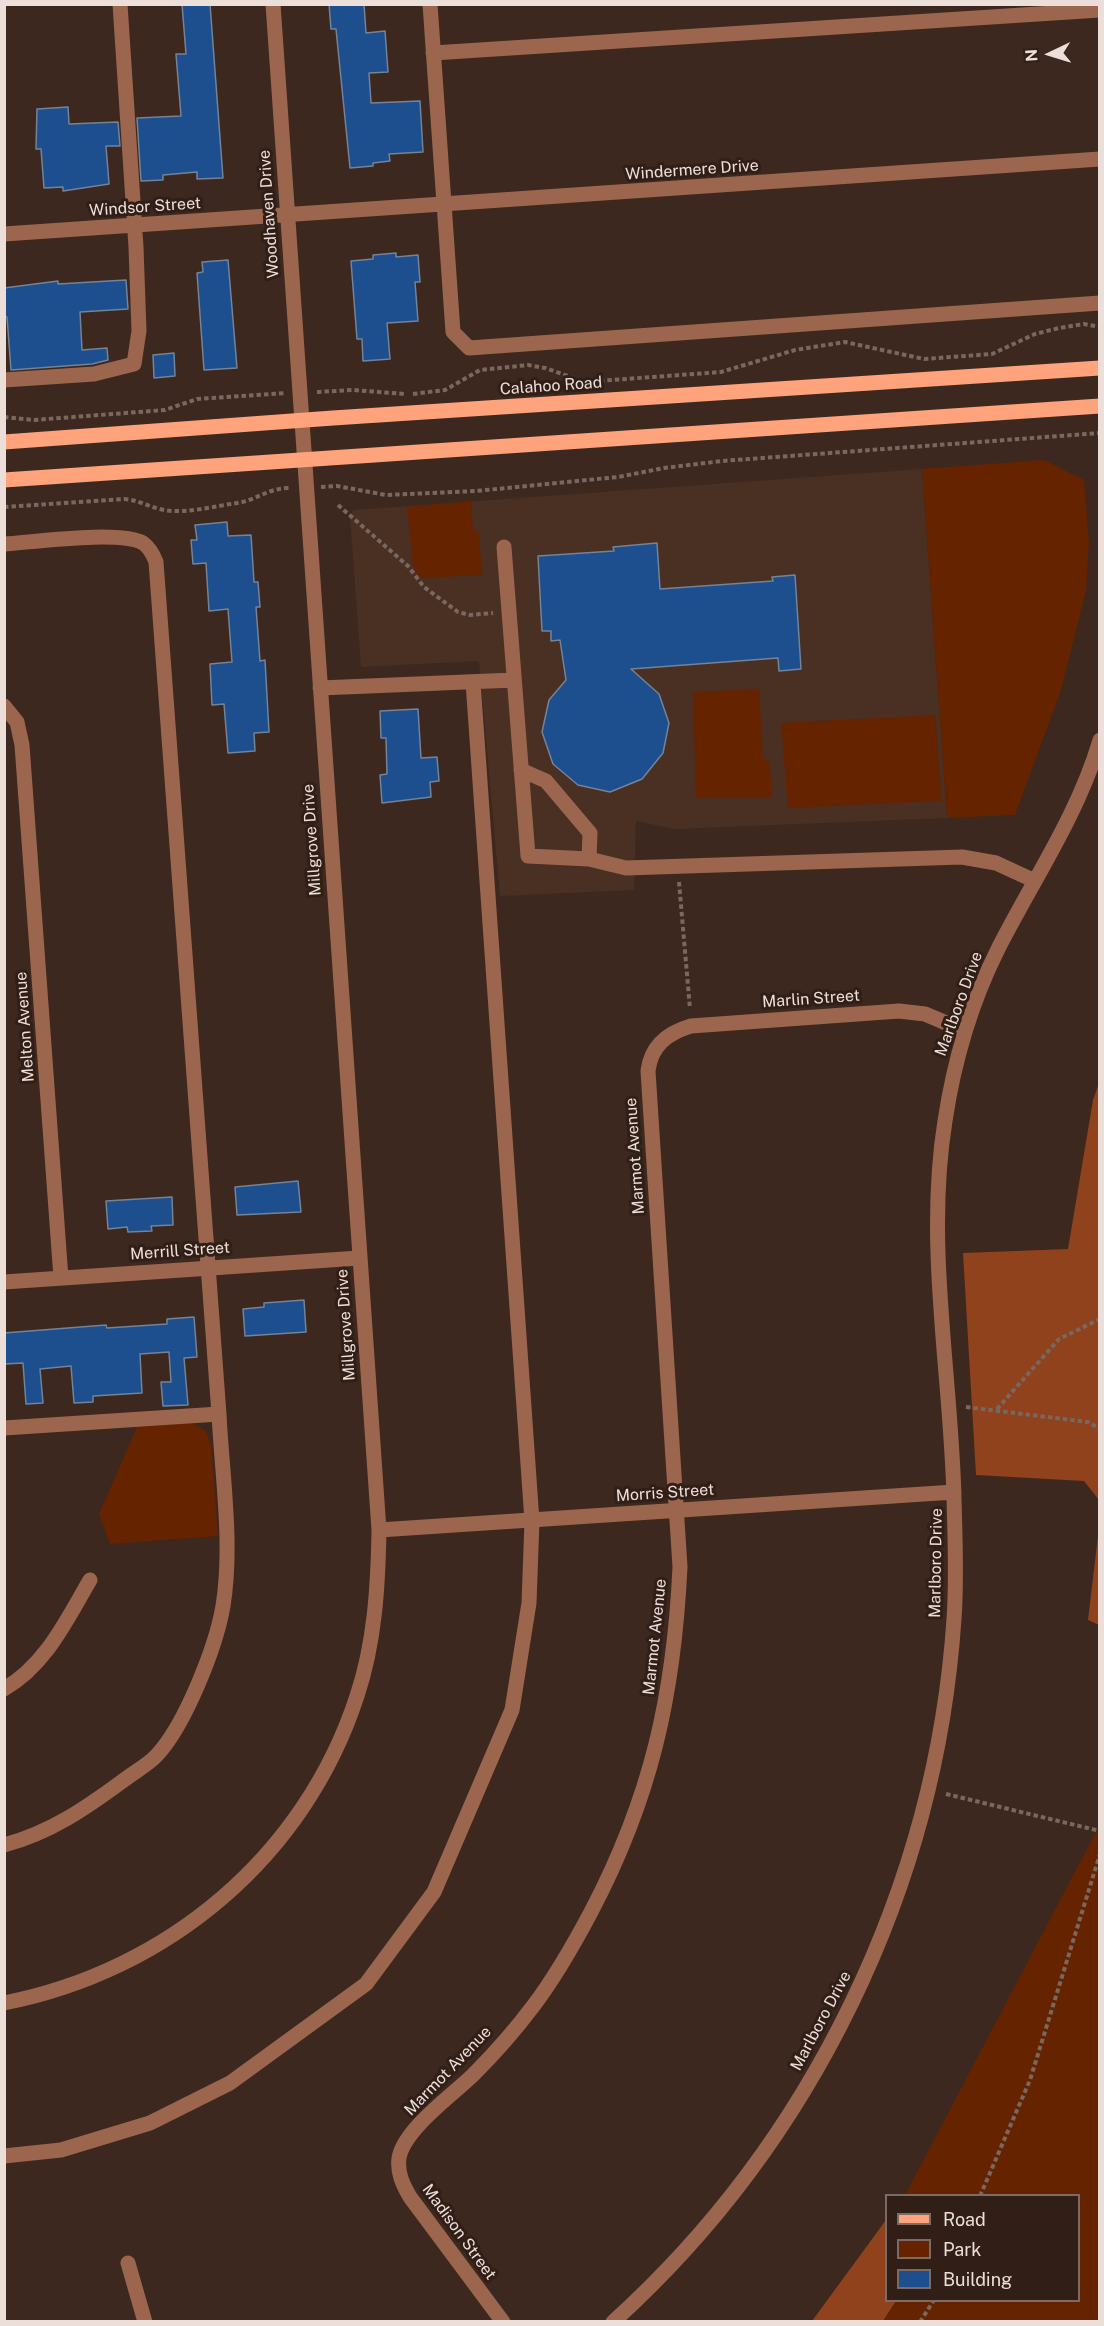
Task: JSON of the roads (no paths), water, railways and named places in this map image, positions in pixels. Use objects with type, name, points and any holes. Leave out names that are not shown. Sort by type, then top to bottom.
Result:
[{"type":"main road","name":"Calahoo Road","points":[[4,442],[303,420],[1100,368]]},
{"type":"main road","points":[[4,480],[1100,406]]},
{"type":"street","points":[[4,380],[94,374],[134,364],[139,331],[120,4]]},
{"type":"street","name":"Woodhaven Drive","points":[[273,4],[305,459]]},
{"type":"street","points":[[430,4],[453,332],[469,348],[1100,303]]},
{"type":"street","points":[[434,53],[1100,10]]},
{"type":"street","name":"Windermere Drive","points":[[288,214],[444,206],[1100,159]]},
{"type":"street","name":"Windsor Street","points":[[4,234],[288,214]]},
{"type":"street","name":"Millgrove Drive","points":[[4,2003],[86,1982],[126,1964],[165,1941],[236,1888],[279,1840],[315,1788],[339,1743],[357,1696],[375,1616],[380,1530],[359,1258],[305,459]]},
{"type":"street","points":[[4,544],[119,537],[145,544],[153,553],[156,562],[219,1414],[226,1545],[223,1605],[208,1660],[185,1710],[157,1755],[89,1806],[58,1825],[4,1845]]},
{"type":"street","points":[[504,547],[528,856],[589,859],[626,868],[962,857],[996,863],[1035,881]]},
{"type":"street","points":[[320,688],[514,680]]},
{"type":"street","points":[[4,2156],[60,2150],[150,2123],[230,2083],[366,1984],[434,1892],[512,1710],[529,1603],[532,1521],[473,682]]},
{"type":"street","name":"Melton Avenue","points":[[5,706],[17,722],[22,745],[61,1278]]},
{"type":"street","name":"Marlboro Drive","points":[[613,2322],[683,2254],[736,2190],[787,2121],[836,2037],[871,1964],[903,1878],[924,1801],[943,1703],[954,1620],[954,1492],[938,1236],[938,1178],[952,1075],[965,1030],[997,951],[1067,823],[1096,764],[1100,740]]},
{"type":"street","points":[[521,770],[546,782],[590,833],[589,859]]},
{"type":"street","name":"Marlin Street","points":[[660,1042],[674,1031],[691,1026],[899,1011],[925,1014],[965,1030]]},
{"type":"street","name":"Marmot Avenue","points":[[399,2158],[406,2142],[417,2128],[476,2073],[534,2005],[571,1948],[631,1827],[652,1766],[666,1706],[676,1644],[680,1567],[648,1071],[650,1056],[660,1042]]},
{"type":"street","name":"Merrill Street","points":[[4,1282],[359,1258]]},
{"type":"street","points":[[4,1428],[219,1414]]},
{"type":"street","name":"Morris Street","points":[[380,1530],[954,1492]]},
{"type":"street","points":[[4,1689],[32,1667],[53,1642],[90,1580]]},
{"type":"street","name":"Madison Street","points":[[399,2158],[401,2181],[410,2197],[503,2322]]},
{"type":"street","points":[[128,2263],[145,2322]]}]
